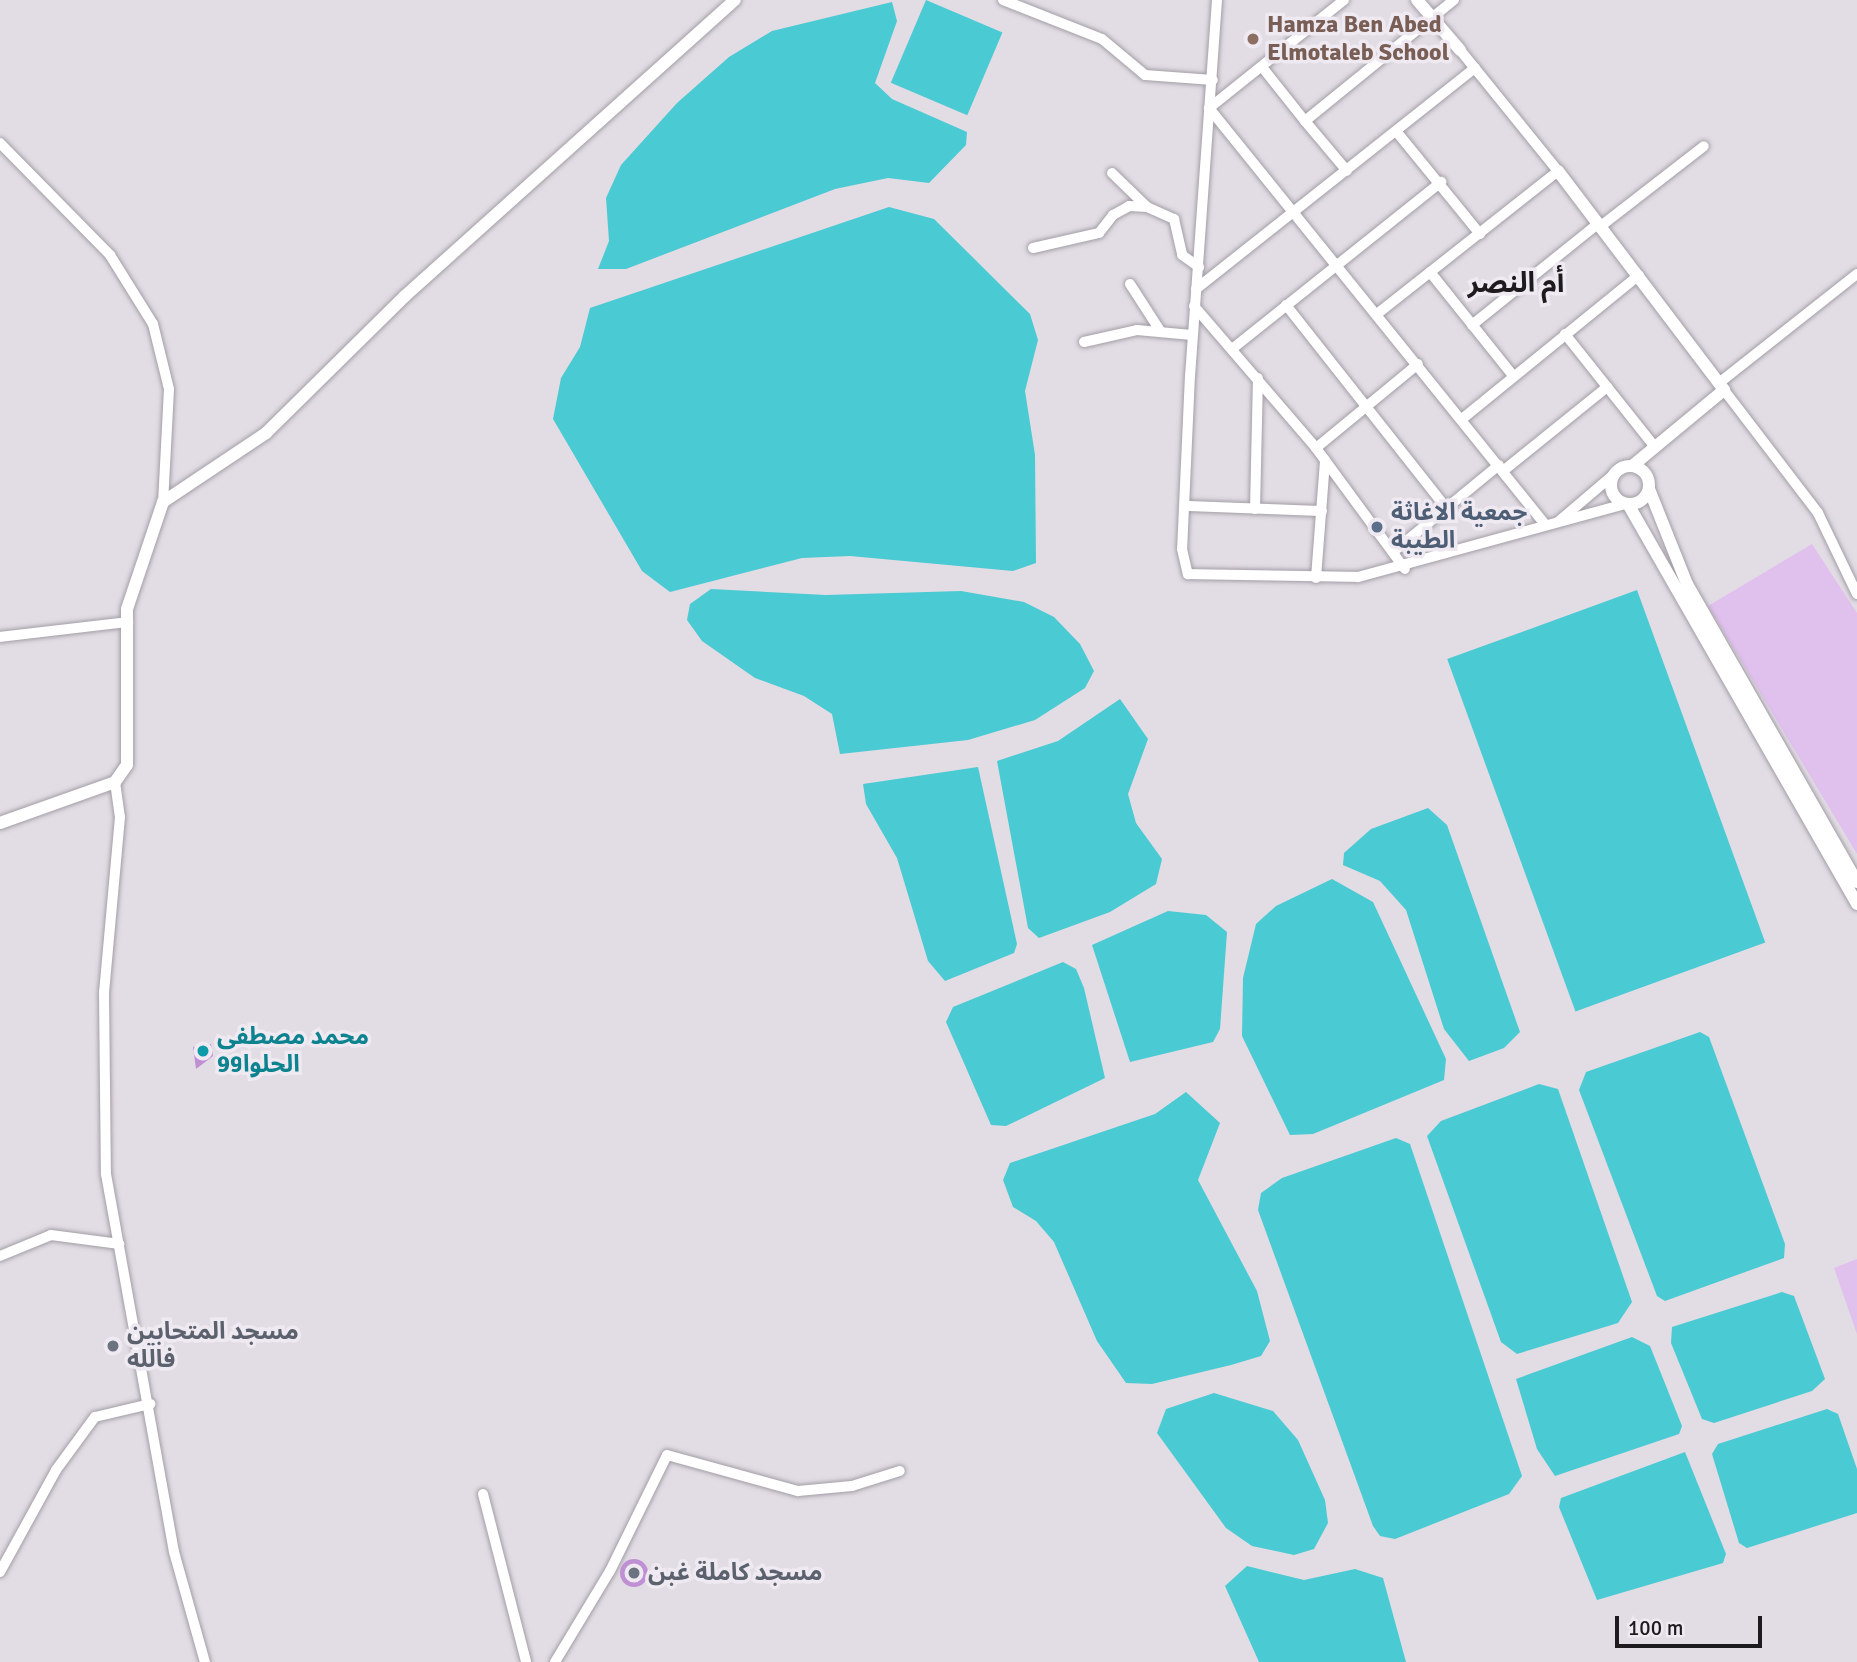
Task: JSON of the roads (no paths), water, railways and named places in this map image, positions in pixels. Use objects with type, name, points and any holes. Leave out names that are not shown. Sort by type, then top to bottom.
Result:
[{"type":"street","points":[[163,502],[266,433],[404,297],[735,0]]},
{"type":"street","points":[[1003,0],[1102,39],[1146,75],[1213,80]]},
{"type":"street","points":[[1217,0],[1192,335],[1187,506],[1182,549],[1188,574],[1316,578],[1405,569],[1544,523],[1643,500],[1649,489]]},
{"type":"street","points":[[1209,108],[1344,0]]},
{"type":"street","points":[[1417,0],[1600,224],[1818,513],[1857,594]]},
{"type":"street","points":[[1306,121],[1454,0]]},
{"type":"street","points":[[1262,67],[1347,171]]},
{"type":"street","points":[[1196,289],[1475,68]]},
{"type":"street","points":[[1209,108],[1544,523]]},
{"type":"street","points":[[1396,131],[1441,182],[1480,234]]},
{"type":"street","points":[[0,143],[110,255],[153,324],[169,389],[163,502],[128,622],[127,765],[115,782],[0,823]]},
{"type":"street","points":[[1472,325],[1704,146]]},
{"type":"street","points":[[1377,314],[1558,171]]},
{"type":"street","points":[[1112,173],[1147,207],[1174,219],[1182,255],[1199,267]]},
{"type":"street","points":[[1233,349],[1441,182]]},
{"type":"street","points":[[1033,248],[1099,233],[1113,215],[1129,206],[1147,207]]},
{"type":"street","points":[[1430,272],[1514,377]]},
{"type":"street","points":[[1559,521],[1613,475],[1632,466],[1721,386],[1857,274]]},
{"type":"street","points":[[1462,419],[1639,275]]},
{"type":"street","points":[[1130,284],[1159,329]]},
{"type":"street","points":[[1286,305],[1447,509]]},
{"type":"street","points":[[1194,306],[1316,448],[1405,569]]},
{"type":"street","points":[[1084,342],[1159,329],[1192,335]]},
{"type":"street","points":[[1565,334],[1654,446]]},
{"type":"street","points":[[1316,448],[1418,364]]},
{"type":"street","points":[[1255,509],[1258,378]]},
{"type":"street","points":[[1393,552],[1607,387]]},
{"type":"street","points":[[1316,578],[1325,460]]},
{"type":"street","points":[[1632,466],[1647,476],[1649,489],[1687,584],[1857,881]]},
{"type":"street","points":[[1613,475],[1611,492],[1626,504],[1857,904]]},
{"type":"street","points":[[1187,506],[1322,511]]},
{"type":"street","points":[[0,637],[128,622]]},
{"type":"street","points":[[115,782],[120,817],[103,1077],[104,1148],[118,1244],[150,1404],[174,1552],[205,1662]]},
{"type":"street","points":[[0,1256],[51,1235],[118,1244]]},
{"type":"street","points":[[0,1572],[55,1470],[95,1417],[150,1404]]},
{"type":"street","points":[[555,1662],[610,1571],[667,1455],[798,1490],[852,1486],[900,1471]]},
{"type":"street","points":[[483,1494],[526,1662]]},
{"type":"water","points":[[926,0],[1002,32],[967,115],[891,83]]},
{"type":"water","points":[[892,2],[897,21],[875,83],[892,99],[967,132],[966,145],[929,183],[888,178],[835,189],[626,269],[598,269],[609,241],[606,198],[621,165],[677,103],[729,57],[772,31]]},
{"type":"water","points":[[889,207],[934,219],[1030,314],[1038,340],[1025,391],[1035,455],[1036,563],[1013,571],[850,556],[802,558],[670,592],[642,571],[553,419],[561,378],[580,347],[590,308]]},
{"type":"water","points":[[711,589],[826,595],[961,591],[1024,602],[1054,617],[1080,644],[1094,671],[1085,688],[1035,720],[968,740],[840,754],[832,714],[804,696],[755,678],[702,641],[687,620],[690,604]]},
{"type":"water","points":[[1637,590],[1765,942],[1575,1011],[1447,659]]},
{"type":"water","points":[[1120,699],[1148,739],[1128,794],[1136,823],[1162,859],[1156,884],[1110,912],[1039,938],[1028,928],[997,761],[1058,741]]},
{"type":"water","points":[[978,767],[1017,944],[1014,953],[945,981],[928,961],[897,858],[866,804],[863,784]]},
{"type":"water","points":[[1428,808],[1447,825],[1520,1032],[1504,1048],[1469,1061],[1444,1029],[1406,910],[1380,881],[1343,865],[1344,853],[1371,829]]},
{"type":"water","points":[[1332,879],[1373,902],[1446,1059],[1444,1080],[1313,1134],[1290,1135],[1242,1036],[1243,978],[1256,924],[1276,906]]},
{"type":"water","points":[[1168,911],[1206,915],[1227,932],[1220,1029],[1213,1042],[1130,1062],[1092,945]]},
{"type":"water","points":[[1063,962],[1076,969],[1084,988],[1105,1078],[1006,1126],[991,1125],[946,1022],[953,1007]]},
{"type":"water","points":[[1700,1032],[1709,1037],[1785,1244],[1784,1258],[1665,1301],[1657,1296],[1579,1090],[1586,1072]]},
{"type":"water","points":[[1539,1084],[1558,1089],[1632,1302],[1618,1323],[1517,1354],[1501,1342],[1427,1136],[1441,1121]]},
{"type":"water","points":[[1186,1092],[1220,1123],[1198,1180],[1257,1291],[1270,1341],[1261,1356],[1231,1365],[1152,1384],[1126,1383],[1097,1341],[1054,1242],[1036,1221],[1013,1207],[1003,1180],[1010,1163],[1155,1114]]},
{"type":"water","points":[[1396,1138],[1410,1144],[1522,1476],[1509,1494],[1395,1539],[1380,1536],[1373,1526],[1258,1210],[1261,1193],[1282,1178]]},
{"type":"water","points":[[1782,1292],[1794,1296],[1825,1379],[1812,1391],[1714,1423],[1702,1419],[1671,1343],[1672,1327]]},
{"type":"water","points":[[1632,1337],[1650,1346],[1682,1426],[1679,1434],[1555,1476],[1537,1449],[1516,1379]]},
{"type":"water","points":[[1214,1393],[1273,1411],[1298,1440],[1325,1500],[1328,1523],[1314,1549],[1294,1555],[1252,1546],[1226,1528],[1157,1433],[1166,1409]]},
{"type":"water","points":[[1827,1409],[1838,1414],[1857,1469],[1857,1513],[1747,1548],[1739,1543],[1712,1454],[1718,1444]]},
{"type":"water","points":[[1685,1452],[1726,1554],[1723,1563],[1597,1600],[1559,1507],[1561,1498]]},
{"type":"water","points":[[1247,1566],[1304,1580],[1355,1569],[1383,1578],[1406,1662],[1259,1662],[1225,1586]]},
{"type":"place","name":"Hamza Ben Abed Elmotaleb School","points":[[1253,39]]},
{"type":"place","name":"جمعية الاغاثة الطيبة","points":[[1377,527]]},
{"type":"place","name":"محمد مصطفى الحلوا99","points":[[203,1051]]},
{"type":"place","name":"مسجد المتحابين فالله","points":[[113,1346]]},
{"type":"place","name":"مسجد كاملة غبن","points":[[634,1573]]},
{"type":"district","name":"أم النصر","points":[[1516,283]]}]
